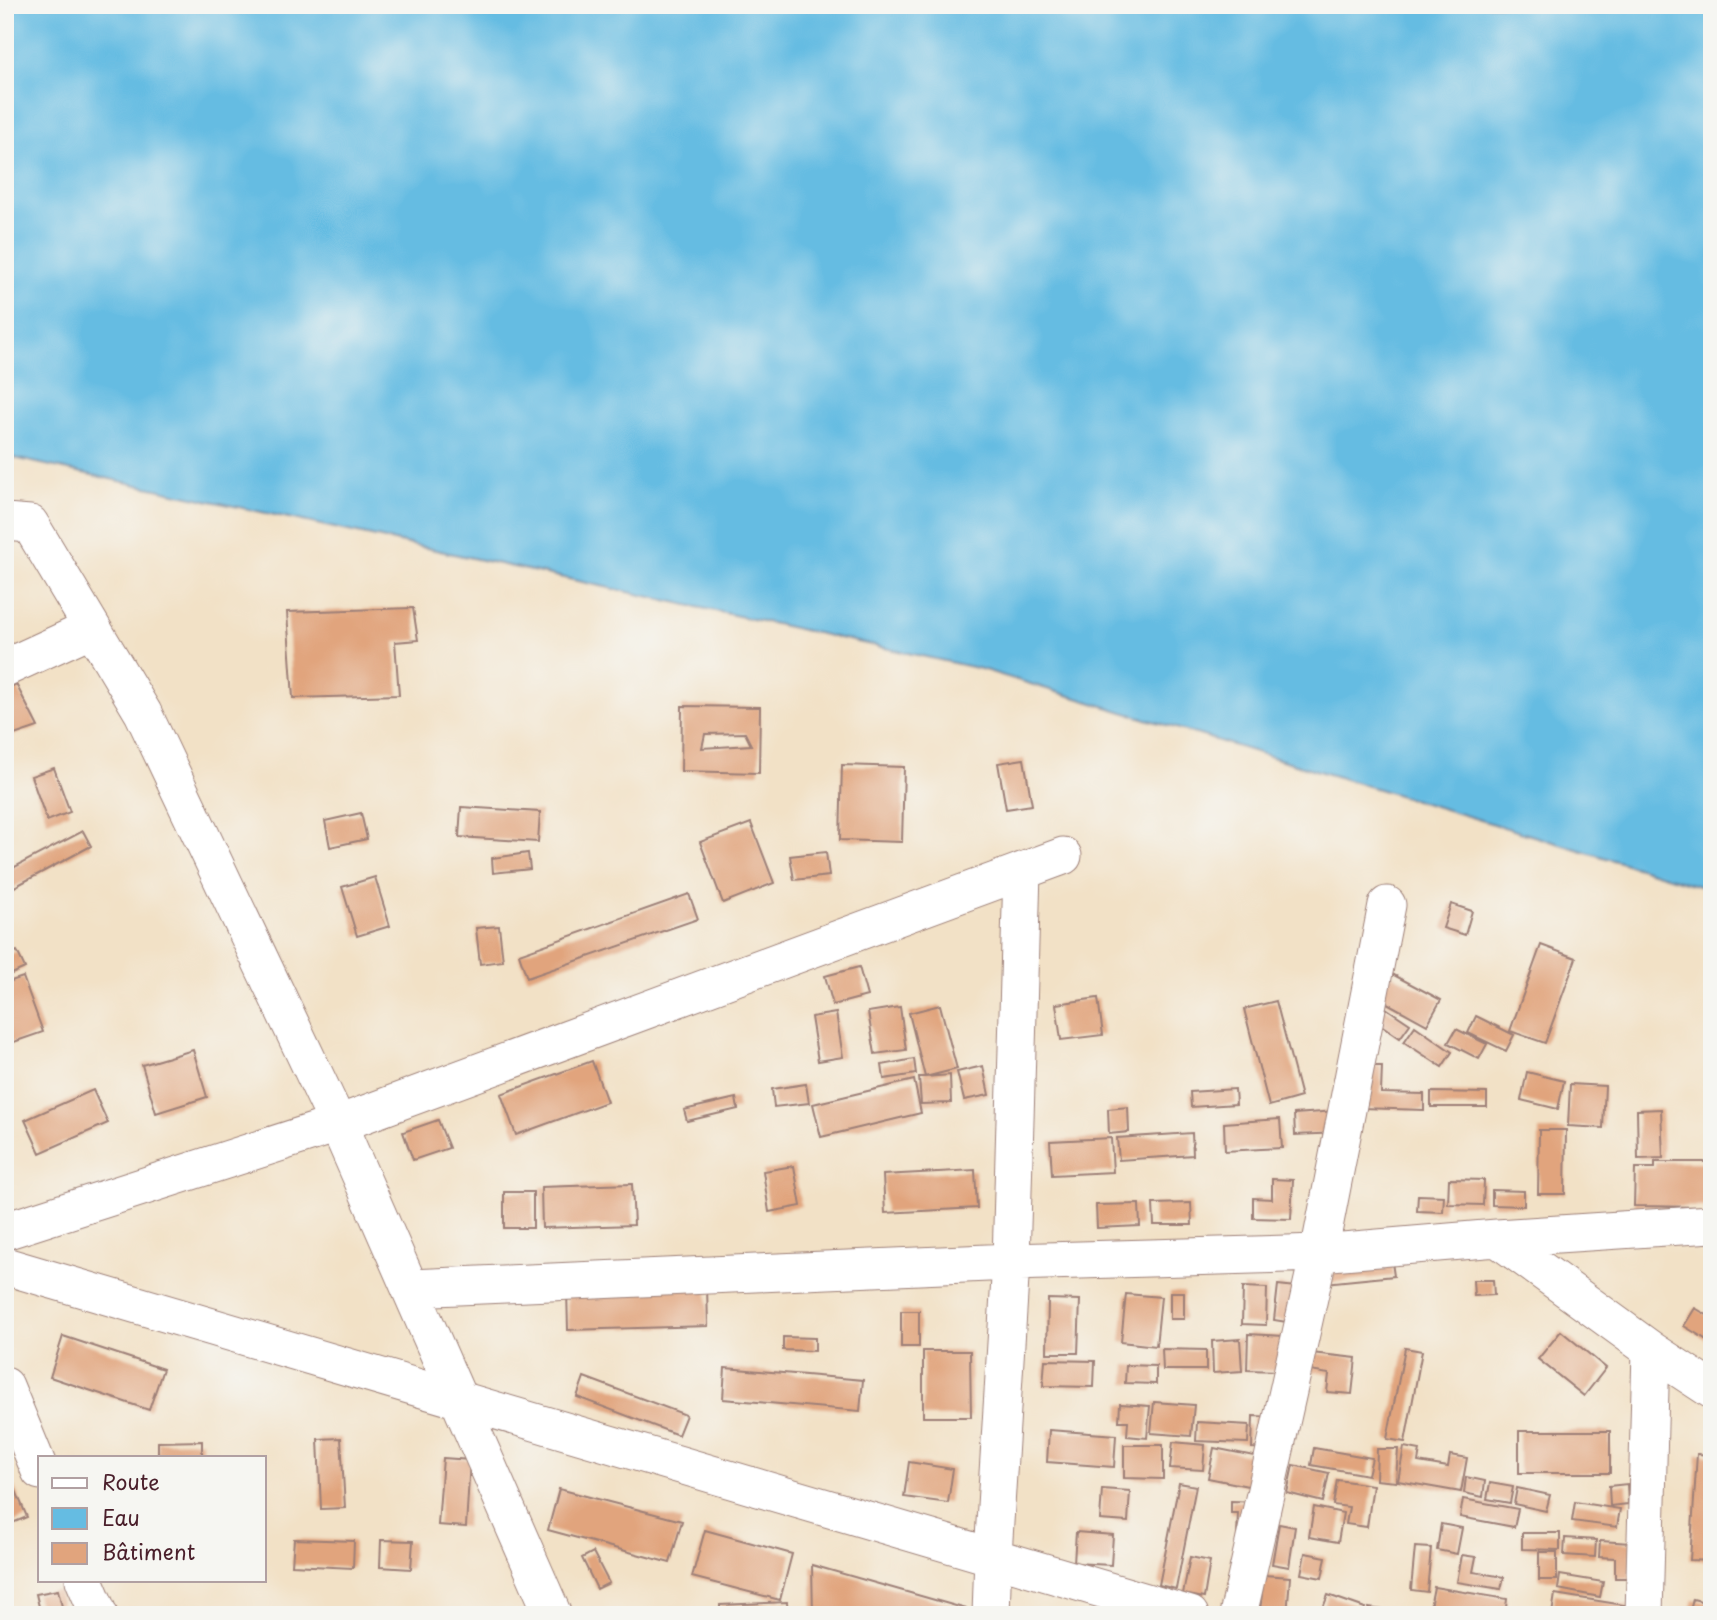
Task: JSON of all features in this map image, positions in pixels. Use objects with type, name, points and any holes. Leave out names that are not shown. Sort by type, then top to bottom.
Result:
[{"type":"street","points":[[5,522],[30,524],[143,713],[338,1124],[553,1615]]},
{"type":"street","points":[[5,668],[92,628]]},
{"type":"street","points":[[5,1231],[338,1124],[1063,856]]},
{"type":"street","points":[[991,1615],[1011,1262],[1022,871]]},
{"type":"street","points":[[1238,1615],[1319,1253],[1387,905]]},
{"type":"street","points":[[411,1288],[1011,1262],[1319,1253],[1712,1224]]},
{"type":"street","points":[[1497,1238],[1651,1350],[1712,1390]]},
{"type":"street","points":[[5,1266],[1190,1615]]},
{"type":"street","points":[[1644,1615],[1651,1350]]},
{"type":"street","points":[[5,1386],[38,1466]]},
{"type":"street","points":[[85,1582],[99,1615]]},
{"type":"water","points":[[5,5],[1712,5],[1712,890],[981,669],[5,456]]},
{"type":"building","points":[[413,608],[418,640],[395,642],[399,695],[293,698],[287,612]]},
{"type":"building","points":[[16,684],[38,727],[5,738],[5,690]]},
{"type":"building","points":[[682,706],[760,707],[759,773],[681,771]],"holes":[[[745,733],[751,745],[702,748],[705,734]]]},
{"type":"building","points":[[1024,759],[1032,805],[1006,809],[998,763]]},
{"type":"building","points":[[842,765],[904,767],[902,842],[840,840]]},
{"type":"building","points":[[54,768],[70,812],[47,821],[31,776]]},
{"type":"building","points":[[461,807],[540,812],[538,842],[459,837]]},
{"type":"building","points":[[361,813],[367,839],[330,847],[325,821]]},
{"type":"building","points":[[751,823],[774,883],[723,903],[700,842]]},
{"type":"building","points":[[83,831],[91,846],[5,892],[5,872]]},
{"type":"building","points":[[826,852],[829,876],[794,880],[790,856]]},
{"type":"building","points":[[528,853],[530,869],[493,873],[492,858]]},
{"type":"building","points":[[375,877],[390,926],[357,936],[342,887]]},
{"type":"building","points":[[689,894],[698,919],[527,978],[519,954]]},
{"type":"building","points":[[1451,904],[1472,911],[1465,935],[1443,928]]},
{"type":"building","points":[[499,926],[503,961],[480,964],[476,928]]},
{"type":"building","points":[[1541,945],[1576,958],[1545,1043],[1510,1031]]},
{"type":"building","points":[[17,951],[25,968],[5,977],[5,956]]},
{"type":"building","points":[[859,967],[867,996],[833,1005],[825,976]]},
{"type":"building","points":[[1392,974],[1441,1000],[1427,1025],[1378,998]]},
{"type":"building","points":[[23,977],[43,1032],[5,1045],[5,983]]},
{"type":"building","points":[[1098,998],[1103,1035],[1061,1040],[1056,1004]]},
{"type":"building","points":[[1276,1001],[1301,1097],[1269,1106],[1244,1009]]},
{"type":"building","points":[[1380,1004],[1410,1024],[1400,1038],[1371,1018]]},
{"type":"building","points":[[940,1005],[957,1069],[925,1077],[909,1013]]},
{"type":"building","points":[[900,1007],[906,1050],[875,1054],[868,1012]]},
{"type":"building","points":[[836,1013],[843,1057],[818,1061],[811,1017]]},
{"type":"building","points":[[1476,1016],[1514,1035],[1506,1051],[1468,1033]]},
{"type":"building","points":[[1415,1026],[1452,1052],[1442,1067],[1404,1042]]},
{"type":"building","points":[[1456,1029],[1487,1044],[1479,1059],[1448,1043]]},
{"type":"building","points":[[193,1050],[207,1097],[156,1113],[142,1065]]},
{"type":"building","points":[[914,1059],[916,1074],[884,1079],[882,1065]]},
{"type":"building","points":[[592,1061],[607,1102],[516,1135],[501,1094]]},
{"type":"building","points":[[983,1066],[989,1095],[964,1100],[957,1072]]},
{"type":"building","points":[[1363,1066],[1382,1066],[1381,1093],[1424,1094],[1424,1110],[1362,1108]]},
{"type":"building","points":[[1527,1072],[1564,1081],[1558,1109],[1521,1100]]},
{"type":"building","points":[[950,1075],[951,1103],[921,1104],[919,1077]]},
{"type":"building","points":[[914,1080],[921,1113],[821,1137],[813,1104]]},
{"type":"building","points":[[806,1084],[809,1103],[774,1107],[772,1089]]},
{"type":"building","points":[[1570,1084],[1605,1086],[1603,1128],[1568,1126]]},
{"type":"building","points":[[1235,1089],[1236,1104],[1191,1107],[1190,1092]]},
{"type":"building","points":[[93,1090],[108,1123],[40,1153],[25,1120]]},
{"type":"building","points":[[1431,1092],[1487,1093],[1487,1107],[1431,1107]]},
{"type":"building","points":[[736,1098],[738,1109],[687,1121],[684,1110]]},
{"type":"building","points":[[1128,1107],[1129,1132],[1109,1134],[1108,1109]]},
{"type":"building","points":[[1661,1109],[1663,1158],[1638,1159],[1637,1110]]},
{"type":"building","points":[[1337,1111],[1338,1133],[1295,1135],[1294,1114]]},
{"type":"building","points":[[1280,1119],[1282,1148],[1225,1151],[1224,1123]]},
{"type":"building","points":[[438,1120],[449,1148],[413,1160],[403,1132]]},
{"type":"building","points":[[1539,1130],[1566,1130],[1565,1194],[1538,1194]]},
{"type":"building","points":[[1192,1133],[1193,1155],[1119,1160],[1117,1138]]},
{"type":"building","points":[[1111,1138],[1113,1172],[1052,1175],[1050,1141]]},
{"type":"building","points":[[1655,1162],[1712,1162],[1712,1207],[1634,1206],[1635,1168],[1655,1168]]},
{"type":"building","points":[[794,1166],[801,1206],[769,1212],[763,1171]]},
{"type":"building","points":[[975,1170],[977,1208],[885,1213],[883,1175]]},
{"type":"building","points":[[1272,1179],[1293,1180],[1291,1219],[1253,1218],[1253,1198],[1272,1199]]},
{"type":"building","points":[[1449,1179],[1484,1180],[1483,1205],[1448,1204]]},
{"type":"building","points":[[632,1184],[634,1225],[542,1228],[541,1187]]},
{"type":"building","points":[[1492,1190],[1524,1191],[1524,1206],[1492,1205]]},
{"type":"building","points":[[504,1192],[533,1192],[533,1228],[504,1228]]},
{"type":"building","points":[[1418,1195],[1444,1196],[1443,1212],[1417,1211]]},
{"type":"building","points":[[1191,1203],[1192,1225],[1154,1225],[1153,1204]]},
{"type":"building","points":[[1139,1204],[1140,1226],[1097,1228],[1096,1205]]},
{"type":"building","points":[[1391,1255],[1394,1276],[1325,1283],[1323,1262]]},
{"type":"building","points":[[1473,1280],[1493,1280],[1494,1295],[1474,1296]]},
{"type":"building","points":[[1278,1285],[1296,1287],[1293,1323],[1274,1320]]},
{"type":"building","points":[[707,1286],[708,1326],[568,1330],[567,1290]]},
{"type":"building","points":[[1243,1287],[1267,1288],[1266,1325],[1242,1324]]},
{"type":"building","points":[[1170,1292],[1184,1292],[1184,1319],[1170,1319]]},
{"type":"building","points":[[1126,1294],[1161,1297],[1156,1346],[1121,1342]]},
{"type":"building","points":[[1048,1299],[1080,1300],[1078,1353],[1047,1353]]},
{"type":"building","points":[[1695,1308],[1712,1318],[1712,1343],[1684,1326]]},
{"type":"building","points":[[901,1311],[919,1311],[919,1347],[901,1347]]},
{"type":"building","points":[[1561,1331],[1606,1368],[1584,1396],[1538,1359]]},
{"type":"building","points":[[1248,1334],[1284,1336],[1283,1371],[1247,1370]]},
{"type":"building","points":[[63,1336],[163,1369],[149,1410],[50,1377]]},
{"type":"building","points":[[783,1337],[815,1338],[815,1351],[783,1350]]},
{"type":"building","points":[[1240,1339],[1242,1371],[1213,1373],[1212,1341]]},
{"type":"building","points":[[1405,1348],[1422,1351],[1405,1442],[1387,1439]]},
{"type":"building","points":[[1162,1349],[1206,1350],[1206,1370],[1163,1370]]},
{"type":"building","points":[[923,1351],[970,1351],[971,1417],[923,1417]]},
{"type":"building","points":[[1311,1353],[1356,1358],[1352,1394],[1327,1392],[1329,1374],[1310,1371]]},
{"type":"building","points":[[1045,1360],[1095,1361],[1094,1387],[1043,1386]]},
{"type":"building","points":[[1126,1365],[1156,1366],[1156,1384],[1125,1383]]},
{"type":"building","points":[[725,1368],[863,1380],[860,1411],[723,1399]]},
{"type":"building","points":[[584,1377],[686,1415],[678,1435],[577,1397]]},
{"type":"building","points":[[1154,1402],[1194,1405],[1191,1436],[1151,1433]]},
{"type":"building","points":[[1120,1404],[1150,1406],[1147,1438],[1127,1436],[1128,1421],[1119,1421]]},
{"type":"building","points":[[1253,1416],[1275,1417],[1274,1449],[1252,1448]]},
{"type":"building","points":[[1197,1422],[1249,1425],[1248,1443],[1196,1441]]},
{"type":"building","points":[[1049,1430],[1116,1435],[1114,1467],[1047,1462]]},
{"type":"building","points":[[1519,1431],[1610,1431],[1610,1473],[1519,1473]]},
{"type":"building","points":[[341,1438],[345,1508],[321,1509],[318,1439]]},
{"type":"building","points":[[202,1441],[202,1456],[158,1456],[158,1442]]},
{"type":"building","points":[[1173,1442],[1205,1445],[1203,1470],[1170,1468]]},
{"type":"building","points":[[1124,1445],[1163,1445],[1163,1479],[1124,1478]]},
{"type":"building","points":[[1404,1447],[1420,1450],[1418,1462],[1448,1467],[1450,1455],[1467,1458],[1461,1492],[1398,1481]]},
{"type":"building","points":[[1214,1448],[1269,1459],[1263,1489],[1208,1478]]},
{"type":"building","points":[[1314,1448],[1372,1458],[1368,1475],[1311,1465]]},
{"type":"building","points":[[1377,1449],[1398,1449],[1396,1482],[1376,1480]]},
{"type":"building","points":[[1697,1454],[1712,1455],[1712,1561],[1690,1560]]},
{"type":"building","points":[[443,1458],[470,1460],[466,1527],[438,1525]]},
{"type":"building","points":[[909,1462],[953,1469],[948,1503],[904,1497]]},
{"type":"building","points":[[1293,1465],[1329,1473],[1323,1502],[1287,1493]]},
{"type":"building","points":[[1466,1477],[1485,1481],[1483,1497],[1464,1493]]},
{"type":"building","points":[[11,1479],[27,1517],[5,1526],[5,1482]]},
{"type":"building","points":[[1337,1480],[1373,1485],[1367,1527],[1346,1524],[1349,1507],[1333,1505]]},
{"type":"building","points":[[1179,1483],[1196,1486],[1176,1589],[1159,1585]]},
{"type":"building","points":[[1490,1483],[1513,1487],[1510,1503],[1487,1499]]},
{"type":"building","points":[[1627,1484],[1628,1504],[1610,1506],[1609,1486]]},
{"type":"building","points":[[1517,1488],[1550,1495],[1546,1511],[1514,1504]]},
{"type":"building","points":[[559,1489],[682,1521],[670,1563],[548,1530]]},
{"type":"building","points":[[1102,1489],[1130,1491],[1128,1522],[1100,1520]]},
{"type":"building","points":[[1463,1499],[1518,1509],[1514,1527],[1460,1517]]},
{"type":"building","points":[[1231,1501],[1259,1502],[1237,1534],[1238,1513],[1231,1513]]},
{"type":"building","points":[[1575,1502],[1620,1509],[1617,1527],[1572,1521]]},
{"type":"building","points":[[1314,1507],[1343,1513],[1338,1542],[1309,1537]]},
{"type":"building","points":[[1279,1524],[1295,1527],[1289,1567],[1272,1564]]},
{"type":"building","points":[[1441,1524],[1462,1528],[1457,1554],[1437,1550]]},
{"type":"building","points":[[705,1530],[792,1554],[780,1600],[692,1577]]},
{"type":"building","points":[[1076,1532],[1113,1535],[1111,1565],[1074,1563]]},
{"type":"building","points":[[1522,1533],[1560,1533],[1560,1550],[1522,1549]]},
{"type":"building","points":[[1565,1538],[1596,1540],[1595,1557],[1564,1555]]},
{"type":"building","points":[[294,1539],[354,1541],[353,1568],[292,1565]]},
{"type":"building","points":[[381,1540],[413,1541],[411,1569],[380,1567]]},
{"type":"building","points":[[1600,1541],[1631,1543],[1630,1578],[1615,1578],[1615,1558],[1599,1557]]},
{"type":"building","points":[[1415,1547],[1431,1548],[1427,1592],[1411,1590]]},
{"type":"building","points":[[593,1552],[609,1583],[597,1589],[582,1558]]},
{"type":"building","points":[[1539,1552],[1557,1552],[1557,1580],[1539,1580]]},
{"type":"building","points":[[1305,1553],[1326,1557],[1322,1578],[1301,1574]]},
{"type":"building","points":[[1462,1555],[1476,1557],[1473,1572],[1504,1577],[1501,1589],[1457,1582]]},
{"type":"building","points":[[1190,1557],[1210,1561],[1204,1598],[1183,1594]]},
{"type":"building","points":[[812,1565],[970,1610],[970,1615],[813,1615]]},
{"type":"building","points":[[1264,1575],[1290,1577],[1287,1615],[1260,1612]]},
{"type":"building","points":[[1560,1575],[1603,1582],[1600,1597],[1558,1589]]},
{"type":"building","points":[[1434,1587],[1507,1599],[1505,1615],[1447,1615],[1429,1612]]},
{"type":"building","points":[[58,1590],[64,1615],[41,1615],[36,1594]]},
{"type":"building","points":[[1555,1594],[1630,1606],[1628,1615],[1552,1614]]},
{"type":"building","points":[[1328,1595],[1365,1608],[1363,1615],[1321,1613]]},
{"type":"building","points":[[1693,1599],[1712,1604],[1712,1615],[1689,1615]]},
{"type":"building","points":[[787,1602],[788,1615],[720,1615],[720,1605]]},
{"type":"building","points":[[1369,1608],[1406,1613],[1406,1615],[1369,1615]]},
{"type":"building","points":[[1512,1609],[1539,1613],[1539,1615],[1511,1615]]}]
